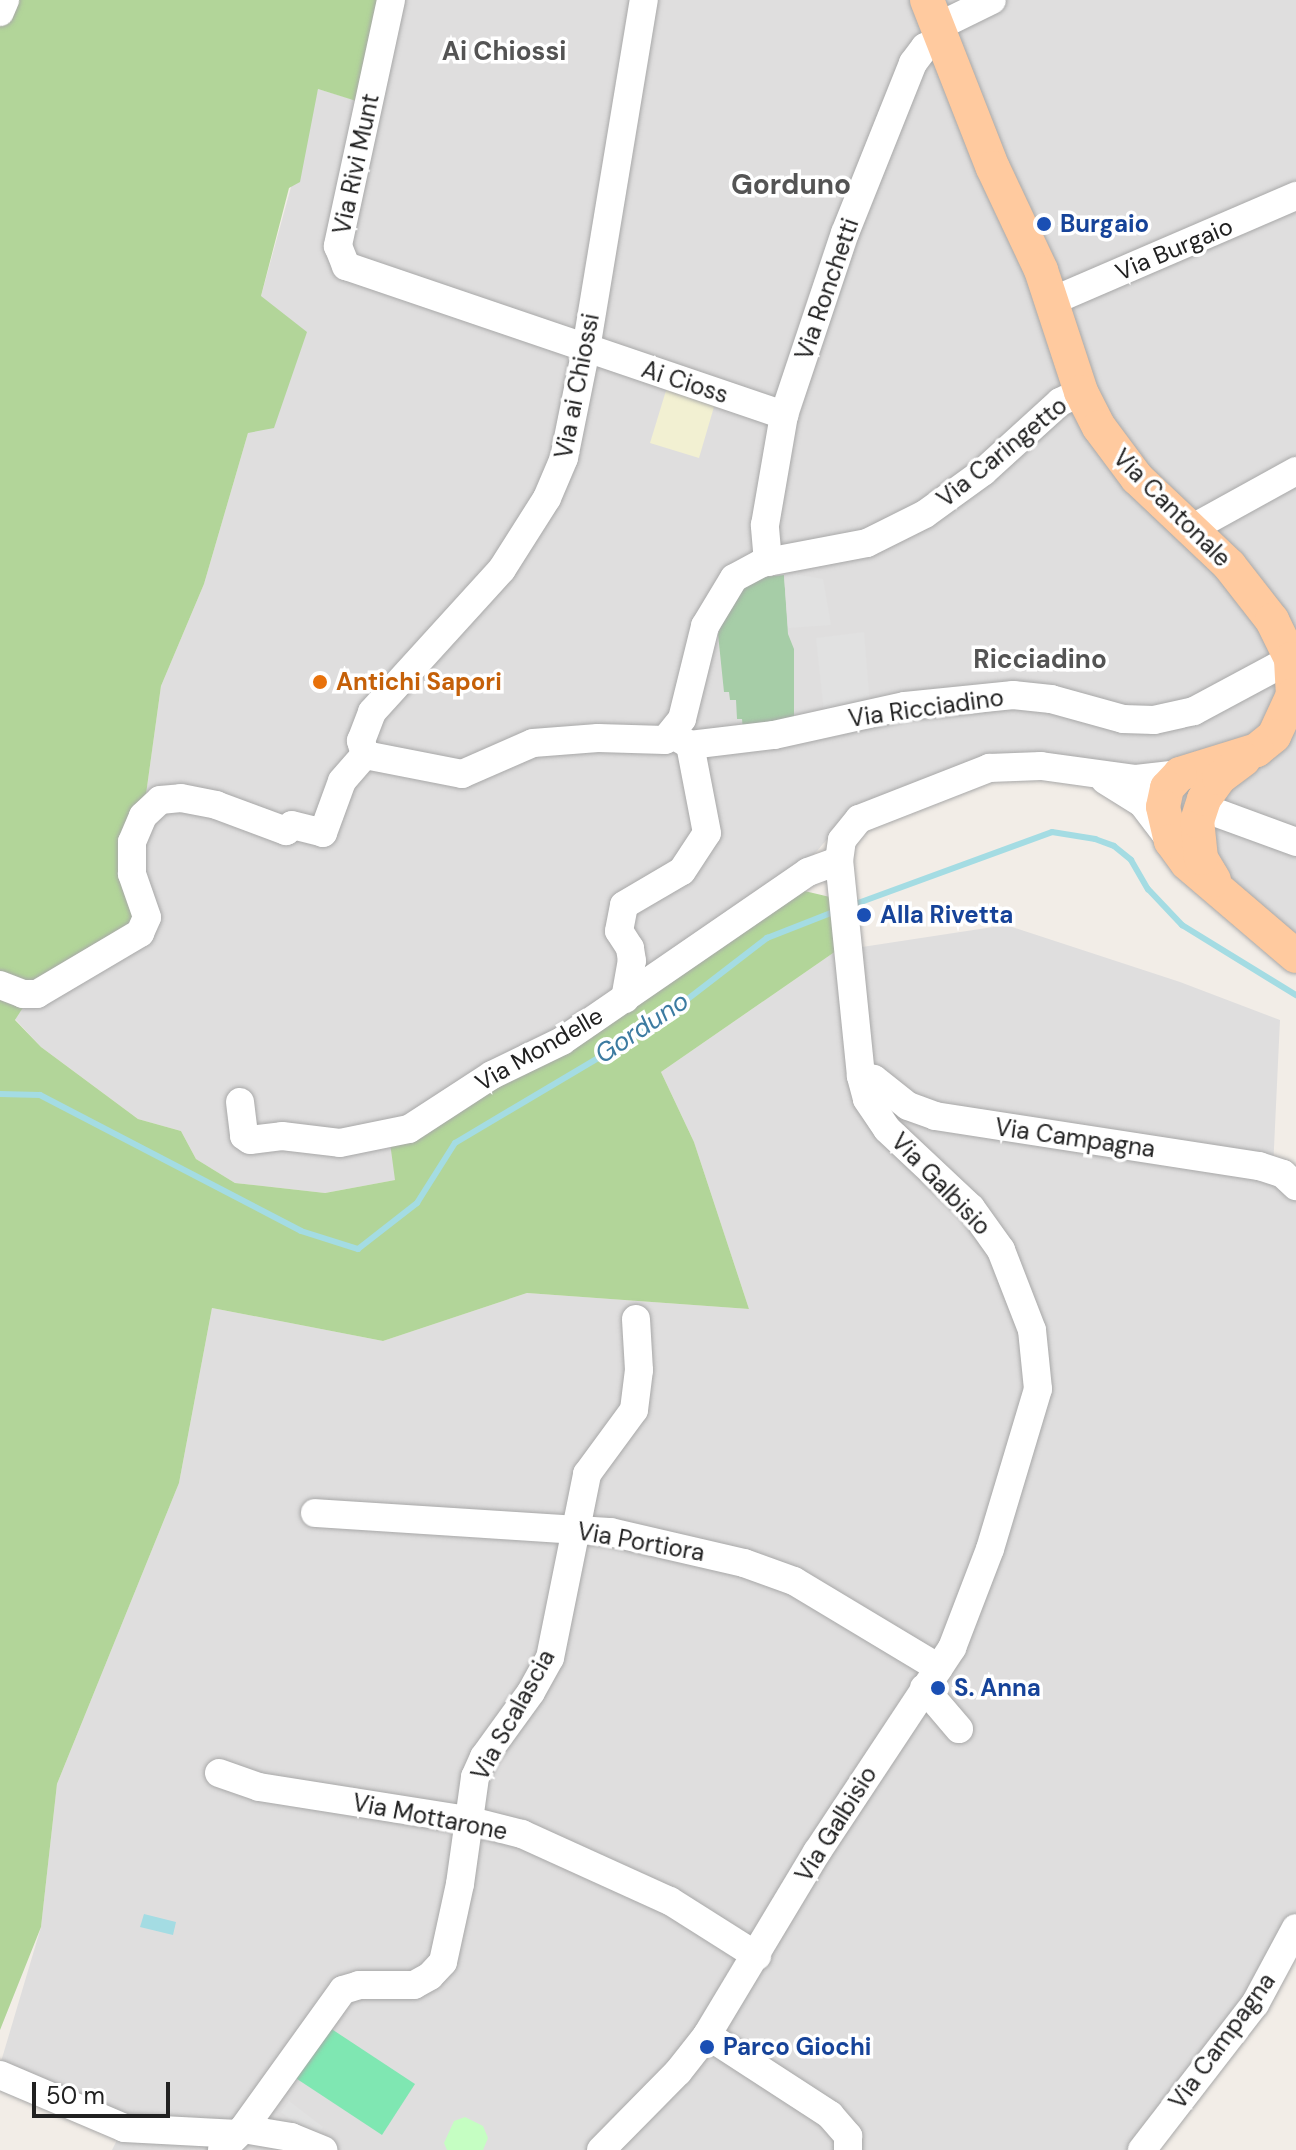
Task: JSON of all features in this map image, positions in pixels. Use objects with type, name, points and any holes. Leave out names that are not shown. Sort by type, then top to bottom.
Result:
[{"type":"main road","name":"Via Cantonale","points":[[935,22],[993,168],[1052,301],[1081,392],[1121,460],[1229,565],[1259,601],[1291,659],[1294,683],[1290,708],[1274,736],[1219,778]]},
{"type":"main road","points":[[1257,750],[1150,783],[1163,807],[1171,841],[1187,863],[1214,880],[1296,956]]},
{"type":"main road","points":[[1214,880],[1198,845],[1197,821],[1204,799],[1219,778]]},
{"type":"street","points":[[0,12],[5,0]]},
{"type":"street","name":"Via Rivi Munt","points":[[391,0],[338,246],[341,259],[356,272],[586,349]]},
{"type":"street","name":"Via ai Chiossi","points":[[365,755],[361,741],[372,712],[502,569],[547,498],[569,442],[644,0]]},
{"type":"street","name":"Via Ronchetti","points":[[768,562],[765,525],[784,415],[845,233],[913,63],[925,47],[935,22],[992,0]]},
{"type":"street","name":"Via Burgaio","points":[[1052,301],[1296,196]]},
{"type":"street","name":"Ai Cioss","points":[[586,349],[784,415]]},
{"type":"street","name":"Via Caringetto","points":[[670,741],[685,710],[697,653],[711,611],[728,584],[742,571],[768,562],[867,543],[925,514],[983,472],[1060,402],[1081,392]]},
{"type":"street","points":[[1191,529],[1296,471]]},
{"type":"street","name":"Via Ricciadino","points":[[365,755],[462,774],[533,743],[598,738],[670,741],[774,735],[905,706],[1013,695],[1051,699],[1123,719],[1154,720],[1194,711],[1291,659]]},
{"type":"street","points":[[625,999],[632,961],[630,948],[619,931],[624,905],[682,871],[707,837],[670,741]]},
{"type":"street","points":[[0,985],[23,994],[37,994],[140,933],[147,917],[132,874],[132,842],[148,809],[160,800],[172,798],[216,805],[286,831],[292,825],[323,833],[342,781],[365,755]]},
{"type":"street","name":"Via Galbisio","points":[[601,2150],[678,2072],[707,2035],[817,1852],[961,1630],[990,1549],[1038,1389],[1037,1351],[1017,1285],[992,1235],[971,1208],[879,1120],[867,1099],[861,1076],[840,865],[842,840],[859,819],[972,772],[1024,765],[1150,783]]},
{"type":"street","points":[[1150,783],[1219,778]]},
{"type":"street","points":[[1150,783],[1175,805],[1188,846],[1214,880]]},
{"type":"street","points":[[1220,814],[1296,842]]},
{"type":"street","name":"Via Mondelle","points":[[240,1102],[242,1131],[250,1140],[282,1136],[340,1143],[389,1135],[417,1125],[492,1075],[562,1041],[808,872],[840,865]]},
{"type":"street","name":"Via Campagna","points":[[861,1076],[874,1079],[898,1100],[921,1112],[1259,1166],[1283,1174],[1296,1186]]},
{"type":"street","name":"Via Scalascia","points":[[234,2138],[343,1990],[359,1985],[414,1985],[437,1970],[451,1938],[475,1777],[484,1757],[531,1692],[550,1658],[587,1474],[634,1410],[639,1370],[636,1319]]},
{"type":"street","name":"Via Portiora","points":[[315,1513],[576,1529],[622,1535],[744,1563],[794,1581],[852,1615],[931,1678],[959,1729]]},
{"type":"street","name":"Via Mottarone","points":[[219,1773],[259,1787],[467,1820],[544,1842],[670,1901],[757,1956]]},
{"type":"street","name":"Via Campagna","points":[[1142,2150],[1255,2004],[1296,1928]]},
{"type":"street","points":[[707,2035],[836,2120],[848,2136],[848,2150]]},
{"type":"street","points":[[0,2075],[124,2128],[234,2138],[291,2137],[323,2150]]},
{"type":"shaded area","points":[[391,0],[1296,0],[1296,943],[1208,859],[1216,789],[1139,770],[1048,757],[829,837],[810,859],[395,1180],[325,1193],[235,1183],[196,1159],[181,1131],[138,1119],[41,1047],[15,1019],[143,816],[161,686],[204,584],[248,433],[261,296],[318,89],[368,104]]},
{"type":"shaded area","points":[[668,384],[716,400],[699,458],[650,443]]},
{"type":"shaded area","points":[[784,575],[823,579],[831,625],[788,628]]},
{"type":"shaded area","points":[[864,632],[870,706],[824,712],[816,638]]},
{"type":"shaded area","points":[[1006,925],[1180,982],[1280,1020],[1273,1169],[1296,1186],[1296,1928],[1150,2150],[112,2150],[119,2136],[0,2065],[41,1927],[57,1784],[179,1483],[212,1308],[383,1341],[527,1293],[749,1309],[694,1142],[661,1072],[836,951]]},
{"type":"shaded area","points":[[289,2101],[323,2127],[315,2138],[281,2112]]},
{"type":"green space","points":[[0,0],[391,0],[369,105],[318,89],[300,182],[289,188],[261,296],[307,332],[274,428],[248,433],[204,584],[161,686],[143,816],[147,917],[31,995],[15,1020],[41,1047],[138,1119],[181,1131],[196,1159],[235,1183],[325,1193],[395,1180],[389,1135],[796,889],[830,897],[836,951],[661,1072],[694,1142],[749,1309],[527,1293],[383,1341],[212,1308],[179,1483],[57,1784],[41,1927],[0,2030]]},
{"type":"green space","points":[[784,575],[788,634],[794,649],[794,725],[743,731],[742,719],[737,719],[736,700],[730,700],[729,692],[724,692],[718,634],[732,596],[749,578]]},
{"type":"green space","points":[[327,2026],[415,2084],[382,2135],[294,2077]]},
{"type":"green space","points":[[465,2117],[483,2126],[488,2138],[483,2150],[447,2150],[444,2143],[454,2121]]},
{"type":"water","points":[[144,1914],[176,1922],[173,1935],[140,1927]]},
{"type":"waterway","name":"Gorduno","points":[[850,906],[1052,832],[1095,839],[1114,846],[1131,860],[1148,889],[1182,925],[1296,995]]},
{"type":"waterway","name":"Gorduno","points":[[0,1094],[40,1095],[301,1231],[358,1249],[417,1203],[455,1143],[654,1025],[767,938],[836,911]]},
{"type":"place","name":"Burgaio","points":[[1044,224]]},
{"type":"place","name":"Antichi Sapori","points":[[320,682]]},
{"type":"place","name":"Alla Rivetta","points":[[864,915]]},
{"type":"place","name":"S. Anna","points":[[938,1688]]},
{"type":"place","name":"Parco Giochi","points":[[707,2047]]},
{"type":"district","name":"Ai Chiossi","points":[[504,52]]},
{"type":"district","name":"Gorduno","points":[[791,185]]},
{"type":"district","name":"Ricciadino","points":[[1040,660]]}]
